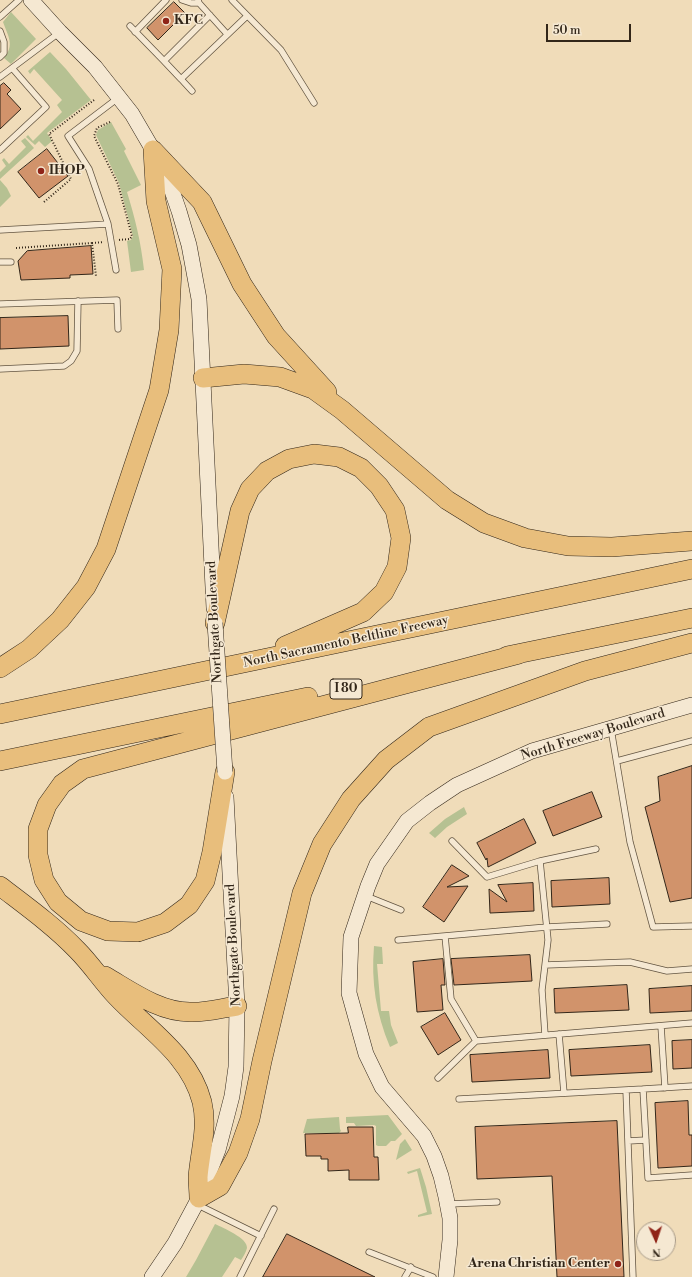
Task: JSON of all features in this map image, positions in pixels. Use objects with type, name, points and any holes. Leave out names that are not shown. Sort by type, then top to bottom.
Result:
[{"type":"highway","points":[[153,150],[202,202],[242,284],[276,336],[342,410]]},
{"type":"highway","points":[[0,668],[28,649],[55,625],[86,587],[106,549],[159,390],[169,330],[172,269],[156,201],[153,150]]},
{"type":"highway","points":[[203,378],[244,374],[280,377],[313,389],[342,410],[446,500],[484,522],[525,538],[568,546],[612,546],[692,541]]},
{"type":"highway","points":[[215,623],[240,511],[250,489],[268,471],[289,459],[314,454],[338,458],[361,468],[379,486],[395,510],[401,538],[398,566],[384,592],[363,612],[254,661]]},
{"type":"highway","name":"North Sacramento Beltline Freeway","points":[[0,714],[692,569]]},
{"type":"highway","name":"I 80","points":[[0,761],[692,618]]},
{"type":"highway","points":[[198,1201],[220,1186],[238,1153],[250,1119],[262,1061],[302,893],[322,844],[351,799],[386,760],[429,727],[585,672],[692,643]]},
{"type":"highway","points":[[225,772],[212,852],[205,880],[189,905],[166,923],[138,932],[108,931],[81,921],[58,902],[44,880],[38,855],[38,830],[47,805],[62,784],[83,769],[519,654]]},
{"type":"highway","points":[[0,886],[30,909],[76,949],[115,996],[178,1056],[190,1073],[197,1087],[202,1103],[205,1121],[198,1178],[198,1201]]},
{"type":"highway","points":[[94,969],[142,997],[165,1008],[190,1012],[237,1006]]},
{"type":"main road","name":"Northgate Boulevard","points":[[31,0],[95,67],[120,97],[132,114],[153,150],[170,185],[179,211],[189,245],[199,299],[215,623],[225,772],[237,1006],[236,1067],[232,1096],[218,1150],[198,1201],[175,1243],[152,1277]]},
{"type":"main road","name":"North Freeway Boulevard","points":[[446,1277],[450,1240],[447,1204],[441,1176],[434,1156],[424,1136],[382,1087],[366,1054],[349,993],[351,937],[377,864],[406,821],[457,785],[532,750],[692,705]]},
{"type":"lane","points":[[0,17],[19,0]]},
{"type":"lane","points":[[135,32],[166,0]]},
{"type":"lane","points":[[182,0],[191,3],[199,2],[227,34]]},
{"type":"lane","points":[[232,0],[281,50],[314,103]]},
{"type":"lane","points":[[164,61],[210,15]]},
{"type":"lane","points":[[181,79],[247,16]]},
{"type":"lane","points":[[130,26],[192,91]]},
{"type":"lane","points":[[0,31],[4,42],[4,53],[0,57]]},
{"type":"lane","points":[[0,77],[60,32]]},
{"type":"lane","points":[[0,150],[46,107],[12,68]]},
{"type":"lane","points":[[116,270],[108,224],[90,169],[68,136],[120,97]]},
{"type":"lane","points":[[0,230],[108,224]]},
{"type":"lane","points":[[0,262],[11,262]]},
{"type":"lane","points":[[0,304],[117,300],[118,329]]},
{"type":"lane","points":[[0,369],[64,366],[71,361],[77,352],[78,301]]},
{"type":"lane","points":[[611,728],[630,842],[653,927],[692,926]]},
{"type":"lane","points":[[617,761],[692,741]]},
{"type":"lane","points":[[452,841],[487,876],[540,861],[596,849]]},
{"type":"lane","points":[[540,861],[548,940],[542,990],[545,1035]]},
{"type":"lane","points":[[365,896],[401,910]]},
{"type":"lane","points":[[398,940],[547,927],[606,924]]},
{"type":"lane","points":[[445,936],[451,999],[476,1041]]},
{"type":"lane","points":[[545,965],[630,962],[667,971],[692,969]]},
{"type":"lane","points":[[438,1078],[476,1041],[692,1023]]},
{"type":"lane","points":[[661,1026],[664,1088]]},
{"type":"lane","points":[[559,1034],[564,1093]]},
{"type":"lane","points":[[459,1099],[692,1086]]},
{"type":"lane","points":[[643,1089],[648,1178],[692,1175]]},
{"type":"lane","points":[[626,1090],[633,1277]]},
{"type":"lane","points":[[628,1141],[646,1140]]},
{"type":"lane","points":[[198,1201],[261,1236]]},
{"type":"lane","points":[[447,1204],[497,1202]]},
{"type":"lane","points":[[240,1277],[274,1209]]},
{"type":"lane","points":[[369,1252],[411,1267],[433,1277]]},
{"type":"lane","points":[[405,1277],[411,1267]]},
{"type":"path","points":[[44,202],[71,179],[49,134],[94,100]]},
{"type":"path","points":[[16,248],[130,239],[132,236],[118,184],[94,136],[98,128],[110,122]]},
{"type":"path","points":[[92,243],[96,276]]},
{"type":"green space","points":[[11,12],[36,39],[11,64],[4,58],[9,49],[10,40],[3,22]]},
{"type":"green space","points":[[50,52],[91,100],[47,133],[52,141],[45,147],[39,141],[35,145],[26,137],[28,135],[33,141],[62,112],[57,105],[62,100],[34,69],[30,74],[28,71]]},
{"type":"green space","points":[[111,122],[126,149],[124,151],[141,185],[127,192],[133,211],[144,270],[131,272],[127,241],[131,240],[133,236],[119,183],[96,135],[98,130]]},
{"type":"green space","points":[[25,138],[34,148],[0,179],[0,172],[6,166],[2,160],[4,158],[9,164],[26,147],[21,141]]},
{"type":"green space","points":[[0,180],[7,188],[11,196],[0,207]]},
{"type":"green space","points":[[464,807],[467,814],[447,827],[435,838],[429,833],[445,819]]},
{"type":"green space","points":[[374,946],[382,947],[383,964],[377,964],[381,1011],[389,1011],[391,1025],[398,1043],[390,1047],[381,1022],[376,998],[373,973]]},
{"type":"green space","points":[[388,1115],[402,1134],[395,1141],[391,1141],[386,1146],[376,1145],[376,1126],[356,1126],[354,1123],[346,1123],[346,1117]]},
{"type":"green space","points":[[339,1117],[341,1131],[339,1133],[303,1133],[307,1119]]},
{"type":"green space","points":[[405,1139],[412,1150],[396,1160],[400,1144]]},
{"type":"green space","points":[[420,1168],[432,1214],[418,1217],[418,1215],[427,1212],[417,1171],[408,1174],[407,1172]]},
{"type":"green space","points":[[215,1224],[244,1241],[247,1248],[241,1260],[235,1257],[222,1277],[186,1277],[196,1260]]},
{"type":"building","name":"KFC","points":[[174,2],[185,13],[158,40],[147,28]]},
{"type":"building","points":[[4,83],[11,90],[7,94],[21,109],[0,129],[0,86]]},
{"type":"building","points":[[47,149],[68,176],[39,198],[18,172]]},
{"type":"building","points":[[91,246],[93,274],[70,275],[70,278],[21,280],[18,261],[27,251]]},
{"type":"building","points":[[68,316],[69,346],[0,349],[0,318]]},
{"type":"building","points":[[692,766],[692,898],[670,902],[645,807],[660,801],[658,777]]},
{"type":"building","points":[[592,792],[602,817],[553,836],[543,811]]},
{"type":"building","points":[[524,819],[536,843],[488,867],[487,858],[486,860],[477,843]]},
{"type":"building","points":[[452,865],[469,876],[447,887],[468,886],[444,922],[423,907]]},
{"type":"building","points":[[609,878],[610,904],[552,907],[551,881]]},
{"type":"building","points":[[533,883],[534,911],[490,913],[489,889],[507,902],[498,885]]},
{"type":"building","points":[[530,955],[532,981],[454,985],[451,959]]},
{"type":"building","points":[[443,959],[445,985],[441,985],[443,1010],[417,1012],[413,962]]},
{"type":"building","points":[[627,985],[629,1010],[555,1013],[554,989]]},
{"type":"building","points":[[692,986],[692,1011],[650,1013],[649,989]]},
{"type":"building","points":[[445,1013],[461,1040],[438,1055],[421,1027]]},
{"type":"building","points":[[692,1040],[692,1068],[673,1069],[672,1041]]},
{"type":"building","points":[[650,1045],[652,1072],[571,1076],[569,1050]]},
{"type":"building","points":[[548,1050],[550,1078],[472,1082],[470,1055]]},
{"type":"building","points":[[688,1101],[689,1135],[692,1135],[692,1166],[658,1168],[655,1103]]},
{"type":"building","points":[[617,1121],[624,1277],[557,1277],[552,1176],[477,1179],[475,1127]]},
{"type":"building","points":[[348,1127],[373,1127],[374,1157],[378,1157],[379,1180],[349,1180],[349,1170],[328,1171],[328,1159],[321,1159],[321,1156],[306,1156],[305,1134],[348,1133]]},
{"type":"building","points":[[287,1234],[375,1277],[263,1277]]},
{"type":"place","name":"KFC","points":[[166,21]]},
{"type":"place","name":"IHOP","points":[[41,171]]},
{"type":"place","name":"Arena Christian Center","points":[[618,1264]]}]
